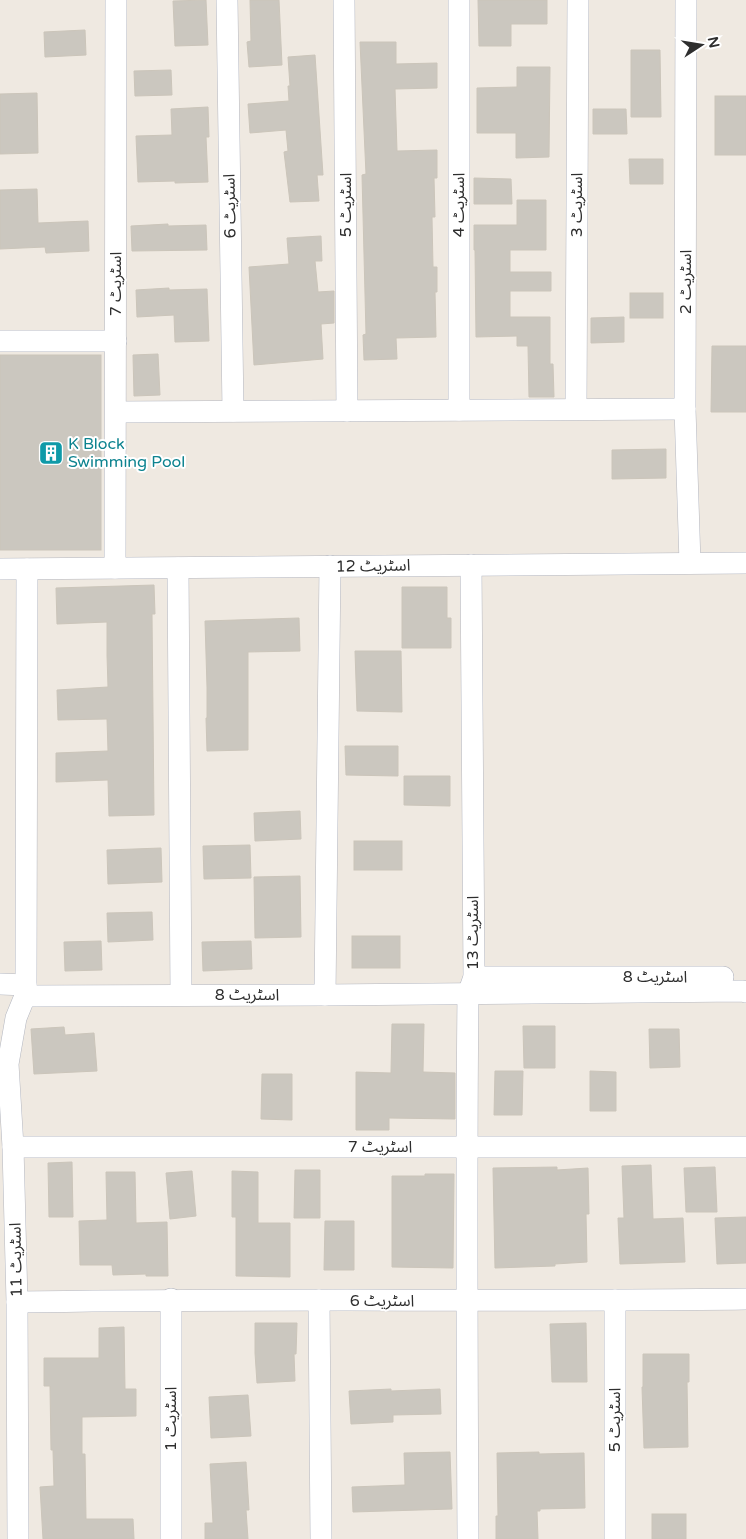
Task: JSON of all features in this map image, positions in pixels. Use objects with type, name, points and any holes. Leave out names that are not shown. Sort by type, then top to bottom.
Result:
[{"type":"street","name":"اسٹریٹ 7","points":[[115,568],[116,0]]},
{"type":"street","name":"اسٹریٹ 6","points":[[227,0],[233,411]]},
{"type":"street","name":"اسٹریٹ 5","points":[[344,0],[347,411]]},
{"type":"street","name":"اسٹریٹ 4","points":[[459,0],[459,410]]},
{"type":"street","name":"اسٹریٹ 3","points":[[576,409],[578,0]]},
{"type":"street","name":"اسٹریٹ 2","points":[[686,0],[685,409],[690,564]]},
{"type":"street","points":[[0,341],[116,341]]},
{"type":"street","points":[[116,412],[685,409]]},
{"type":"street","name":"اسٹریٹ 12","points":[[0,569],[746,563]]},
{"type":"street","name":"اسٹریٹ 13","points":[[466,1301],[466,1147],[471,985],[471,564]]},
{"type":"street","points":[[325,995],[330,566]]},
{"type":"street","points":[[178,568],[181,995]]},
{"type":"street","points":[[26,991],[27,569]]},
{"type":"street","name":"اسٹریٹ 8","points":[[0,984],[26,991],[181,995],[325,995],[471,985],[746,977]]},
{"type":"street","points":[[471,985],[746,992]]},
{"type":"street","name":"اسٹریٹ 11","points":[[18,1539],[17,1302],[13,1147],[4,1064],[16,1018],[26,991]]},
{"type":"street","name":"اسٹریٹ 7","points":[[13,1147],[746,1147]]},
{"type":"street","name":"اسٹریٹ 6","points":[[17,1302],[171,1299],[466,1301],[746,1299]]},
{"type":"street","name":"اسٹریٹ 1","points":[[171,1299],[171,1539]]},
{"type":"street","points":[[319,1300],[321,1539]]},
{"type":"street","name":"اسٹریٹ 5","points":[[615,1300],[615,1539]]},
{"type":"street","points":[[466,1301],[468,1539]]},
{"type":"building","points":[[206,0],[208,45],[175,46],[173,1]]},
{"type":"building","points":[[250,0],[279,0],[282,65],[249,67],[247,42],[251,41]]},
{"type":"building","points":[[478,0],[547,0],[547,24],[511,24],[511,46],[479,46]]},
{"type":"building","points":[[85,30],[86,55],[45,57],[44,32]]},
{"type":"building","points":[[360,42],[396,42],[396,64],[437,63],[437,88],[395,89],[397,151],[437,150],[437,178],[434,178],[435,217],[432,217],[433,267],[437,267],[437,292],[435,292],[436,337],[396,338],[397,359],[364,360],[363,335],[366,334],[362,175],[366,174]]},
{"type":"building","points":[[631,50],[660,50],[661,117],[631,117]]},
{"type":"building","points":[[315,55],[323,175],[317,175],[319,201],[290,202],[284,152],[288,151],[286,130],[250,133],[248,104],[289,101],[288,57]]},
{"type":"building","points":[[517,67],[550,67],[549,157],[516,158],[516,133],[477,133],[477,88],[517,87]]},
{"type":"building","points":[[171,70],[172,95],[135,96],[134,71]]},
{"type":"building","points":[[37,93],[38,153],[0,154],[0,94]]},
{"type":"building","points":[[715,96],[746,96],[746,155],[715,155]]},
{"type":"building","points":[[208,107],[209,137],[206,137],[208,182],[138,182],[136,136],[172,135],[171,109]]},
{"type":"building","points":[[593,109],[626,109],[627,134],[593,134]]},
{"type":"building","points":[[629,159],[663,159],[663,184],[630,184]]},
{"type":"building","points":[[474,178],[511,179],[512,204],[474,204]]},
{"type":"building","points":[[37,189],[38,223],[88,221],[89,251],[46,253],[45,247],[0,249],[0,190]]},
{"type":"building","points":[[517,200],[546,200],[546,250],[510,250],[510,272],[551,272],[551,291],[510,291],[510,317],[550,317],[550,364],[553,364],[554,397],[529,397],[528,346],[517,346],[517,336],[476,337],[474,225],[517,225]]},
{"type":"building","points":[[168,224],[168,226],[206,225],[207,250],[132,251],[131,226]]},
{"type":"building","points":[[321,236],[322,261],[315,261],[318,292],[334,291],[334,323],[321,324],[323,359],[254,365],[249,267],[289,264],[287,238]]},
{"type":"building","points":[[169,288],[169,290],[207,289],[209,341],[175,342],[174,315],[137,317],[136,290]]},
{"type":"building","points":[[630,293],[663,293],[663,318],[630,318]]},
{"type":"building","points":[[624,317],[624,342],[591,343],[591,318]]},
{"type":"building","points":[[712,346],[746,346],[746,412],[711,412]]},
{"type":"building","points":[[158,354],[160,395],[134,396],[133,355]]},
{"type":"building","name":"K Block Swimming Pool","points":[[0,355],[101,355],[101,550],[0,550]]},
{"type":"building","points":[[666,449],[666,478],[612,479],[612,450]]},
{"type":"building","points":[[154,585],[155,614],[152,614],[154,815],[109,816],[108,780],[56,782],[56,753],[108,751],[107,719],[58,720],[57,690],[108,687],[107,622],[57,624],[56,588]]},
{"type":"building","points":[[402,587],[447,587],[447,618],[451,618],[451,648],[402,648]]},
{"type":"building","points":[[299,618],[300,651],[248,652],[248,750],[207,751],[205,621]]},
{"type":"building","points":[[355,651],[401,651],[402,712],[357,711]]},
{"type":"building","points":[[345,746],[398,746],[398,776],[346,775]]},
{"type":"building","points":[[404,776],[450,776],[450,806],[404,805]]},
{"type":"building","points":[[300,811],[301,839],[255,841],[254,813]]},
{"type":"building","points":[[354,841],[402,841],[402,870],[354,870]]},
{"type":"building","points":[[250,845],[251,878],[204,879],[203,846]]},
{"type":"building","points":[[161,848],[162,882],[108,884],[107,850]]},
{"type":"building","points":[[300,876],[301,937],[255,938],[254,877]]},
{"type":"building","points":[[152,912],[153,940],[108,942],[107,913]]},
{"type":"building","points":[[352,936],[400,936],[400,968],[352,968]]},
{"type":"building","points":[[101,941],[102,970],[65,971],[64,942]]},
{"type":"building","points":[[251,941],[252,969],[203,971],[202,942]]},
{"type":"building","points":[[392,1024],[424,1024],[423,1072],[455,1073],[455,1119],[389,1118],[389,1130],[356,1130],[356,1072],[391,1073]]},
{"type":"building","points":[[523,1026],[555,1026],[555,1068],[524,1068]]},
{"type":"building","points":[[64,1027],[65,1035],[94,1033],[97,1071],[34,1074],[31,1029]]},
{"type":"building","points":[[649,1029],[679,1029],[680,1067],[650,1068]]},
{"type":"building","points":[[495,1071],[523,1071],[522,1115],[494,1115]]},
{"type":"building","points":[[590,1071],[616,1072],[616,1111],[590,1111]]},
{"type":"building","points":[[262,1074],[292,1074],[292,1120],[261,1119]]},
{"type":"building","points":[[72,1162],[73,1217],[49,1217],[48,1163]]},
{"type":"building","points":[[651,1165],[653,1219],[683,1218],[685,1262],[620,1264],[618,1218],[624,1218],[622,1166]]},
{"type":"building","points":[[557,1167],[557,1170],[588,1168],[589,1214],[586,1214],[587,1262],[555,1264],[555,1266],[495,1268],[493,1168]]},
{"type":"building","points":[[715,1167],[717,1212],[686,1212],[684,1168]]},
{"type":"building","points":[[295,1170],[320,1170],[320,1218],[294,1218]]},
{"type":"building","points":[[192,1171],[196,1216],[170,1219],[166,1173]]},
{"type":"building","points":[[232,1171],[258,1172],[258,1223],[290,1223],[290,1277],[236,1276],[236,1217],[232,1217]]},
{"type":"building","points":[[106,1172],[135,1172],[136,1223],[167,1222],[168,1276],[146,1276],[146,1274],[113,1275],[112,1265],[80,1265],[79,1221],[107,1220]]},
{"type":"building","points":[[425,1174],[454,1174],[453,1268],[392,1267],[392,1176],[425,1176]]},
{"type":"building","points":[[746,1217],[746,1263],[717,1264],[715,1218]]},
{"type":"building","points":[[325,1221],[354,1221],[354,1270],[324,1270]]},
{"type":"building","points":[[255,1323],[297,1323],[296,1354],[294,1354],[295,1381],[257,1383]]},
{"type":"building","points":[[586,1323],[587,1382],[552,1382],[550,1324]]},
{"type":"building","points":[[124,1327],[125,1389],[136,1389],[136,1416],[82,1417],[82,1454],[85,1454],[86,1519],[133,1519],[134,1539],[43,1539],[40,1487],[54,1486],[53,1450],[51,1450],[50,1386],[44,1386],[44,1358],[99,1358],[99,1328]]},
{"type":"building","points":[[643,1354],[689,1354],[689,1382],[687,1382],[688,1447],[644,1448]]},
{"type":"building","points":[[391,1389],[391,1391],[440,1389],[441,1414],[393,1415],[393,1422],[351,1424],[349,1391]]},
{"type":"building","points":[[248,1395],[251,1436],[211,1438],[209,1397]]},
{"type":"building","points":[[450,1452],[452,1509],[353,1512],[352,1487],[405,1485],[404,1453]]},
{"type":"building","points":[[539,1452],[539,1454],[584,1453],[585,1508],[540,1509],[540,1511],[537,1511],[538,1539],[496,1539],[496,1516],[498,1516],[497,1453]]},
{"type":"building","points":[[246,1462],[249,1510],[246,1510],[248,1539],[205,1539],[205,1523],[213,1523],[210,1464]]},
{"type":"building","points":[[652,1514],[686,1514],[686,1539],[652,1539]]},
{"type":"place","name":"K Block Swimming Pool","points":[[51,453]]}]
